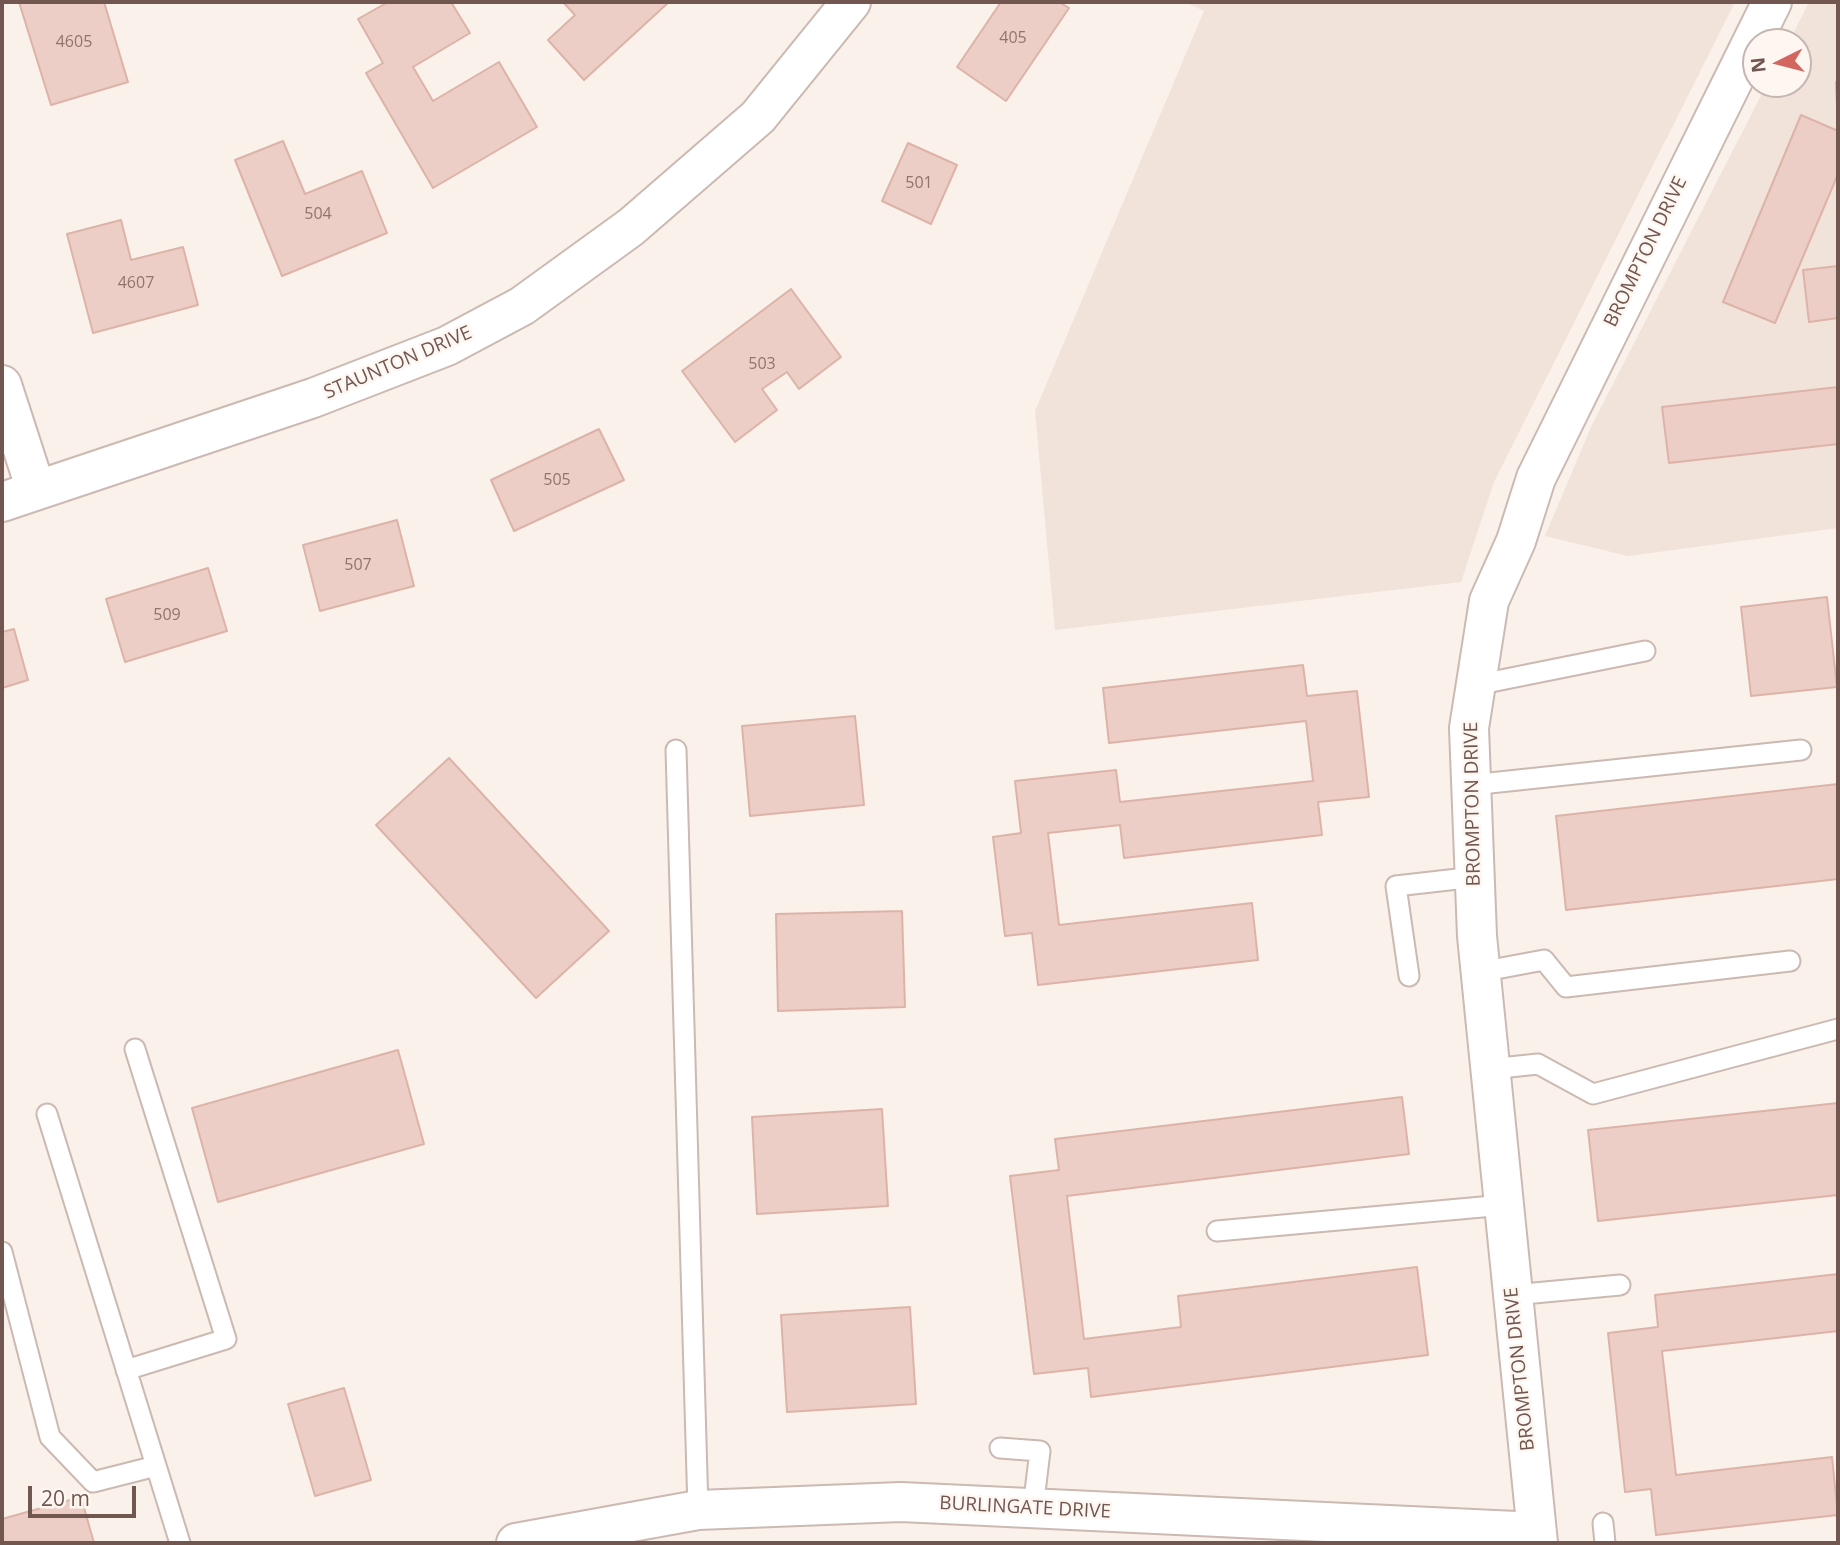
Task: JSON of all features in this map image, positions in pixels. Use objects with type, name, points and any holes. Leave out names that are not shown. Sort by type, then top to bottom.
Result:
[{"type":"street","name":"STAUNTON DRIVE","points":[[19,496],[313,398],[447,346],[522,306],[631,227],[758,117],[851,2]]},
{"type":"street","name":"BROMPTON DRIVE","points":[[1538,1538],[1480,972],[1469,728],[1489,601],[1516,541],[1536,478],[1772,2]]},
{"type":"street","points":[[2,385],[19,496]]},
{"type":"street","name":"BURLINGATE DRIVE","points":[[516,1543],[698,1510],[901,1502],[1538,1538]]},
{"type":"lane","points":[[1476,685],[1645,651]]},
{"type":"lane","points":[[676,750],[698,1510]]},
{"type":"lane","points":[[1471,785],[1801,750]]},
{"type":"lane","points":[[1409,976],[1396,886],[1475,877]]},
{"type":"lane","points":[[1480,972],[1544,960],[1566,987],[1790,961]]},
{"type":"lane","points":[[1490,1069],[1538,1063],[1594,1094],[1838,1029]]},
{"type":"lane","points":[[126,1370],[226,1339],[135,1049]]},
{"type":"lane","points":[[47,1114],[180,1543]]},
{"type":"lane","points":[[1217,1231],[1504,1205]]},
{"type":"lane","points":[[2,1252],[50,1437],[93,1482],[156,1466]]},
{"type":"lane","points":[[1513,1295],[1620,1284]]},
{"type":"lane","points":[[1000,1448],[1060,1453]]},
{"type":"lane","points":[[1034,1508],[1040,1451]]},
{"type":"lane","points":[[1603,1523],[1605,1543]]},
{"type":"shaded area","points":[[1185,2],[1735,2],[1494,482],[1461,582],[1055,630],[1035,411],[1204,11]]},
{"type":"shaded area","points":[[1809,2],[1838,2],[1838,528],[1628,556],[1545,536],[1592,425],[1760,98],[1812,98],[1812,28],[1796,28]]},
{"type":"building","points":[[19,2],[104,2],[128,82],[51,105]]},
{"type":"building","points":[[388,2],[451,2],[470,33],[413,67],[433,101],[499,62],[537,127],[433,188],[366,73],[383,63],[358,19]]},
{"type":"building","points":[[563,2],[669,2],[584,80],[548,40],[575,15]]},
{"type":"building","points":[[1001,2],[1059,2],[1069,8],[1006,101],[957,67]]},
{"type":"building","points":[[1836,82],[1838,82],[1838,131]]},
{"type":"building","points":[[1801,115],[1838,131],[1838,174],[1775,323],[1723,302]]},
{"type":"building","points":[[283,141],[305,194],[362,171],[387,233],[282,276],[235,160]]},
{"type":"building","points":[[908,143],[957,165],[931,224],[882,201]]},
{"type":"building","points":[[121,220],[131,260],[183,247],[198,305],[93,333],[67,234]]},
{"type":"building","points":[[1838,266],[1838,318],[1809,322],[1803,270]]},
{"type":"building","points":[[791,289],[841,357],[799,389],[787,372],[762,389],[777,410],[735,442],[682,371]]},
{"type":"building","points":[[1838,387],[1838,444],[1669,463],[1662,407]]},
{"type":"building","points":[[599,429],[624,480],[514,531],[491,480]]},
{"type":"building","points":[[397,520],[414,586],[320,611],[303,545]]},
{"type":"building","points":[[208,568],[227,631],[125,662],[106,599]]},
{"type":"building","points":[[1827,597],[1837,687],[1751,696],[1741,607]]},
{"type":"building","points":[[14,629],[28,680],[2,688],[2,632]]},
{"type":"building","points":[[1303,665],[1307,696],[1357,691],[1369,797],[1318,802],[1322,835],[1124,858],[1120,825],[1048,833],[1059,925],[1252,903],[1258,960],[1038,985],[1032,933],[1005,936],[993,837],[1021,833],[1015,781],[1116,770],[1120,802],[1313,781],[1306,721],[1109,743],[1103,688]]},
{"type":"building","points":[[855,716],[864,805],[750,816],[742,726]]},
{"type":"building","points":[[449,758],[609,931],[536,998],[376,825]]},
{"type":"building","points":[[1838,784],[1838,879],[1566,910],[1556,816]]},
{"type":"building","points":[[902,911],[905,1007],[778,1011],[776,914]]},
{"type":"building","points":[[398,1050],[424,1144],[218,1202],[192,1108]]},
{"type":"building","points":[[1402,1097],[1409,1154],[1067,1196],[1084,1339],[1181,1327],[1178,1296],[1417,1267],[1428,1355],[1091,1397],[1088,1368],[1034,1374],[1010,1176],[1059,1170],[1055,1139]]},
{"type":"building","points":[[1838,1103],[1838,1195],[1598,1221],[1588,1130]]},
{"type":"building","points":[[882,1109],[888,1206],[757,1214],[752,1117]]},
{"type":"building","points":[[1838,1274],[1838,1331],[1662,1351],[1676,1475],[1832,1457],[1838,1515],[1656,1535],[1651,1489],[1625,1492],[1608,1333],[1658,1327],[1655,1295]]},
{"type":"building","points":[[910,1307],[916,1404],[787,1412],[781,1315]]},
{"type":"building","points":[[344,1388],[371,1480],[315,1496],[288,1404]]},
{"type":"building","points":[[81,1497],[94,1543],[2,1543],[2,1519]]}]
